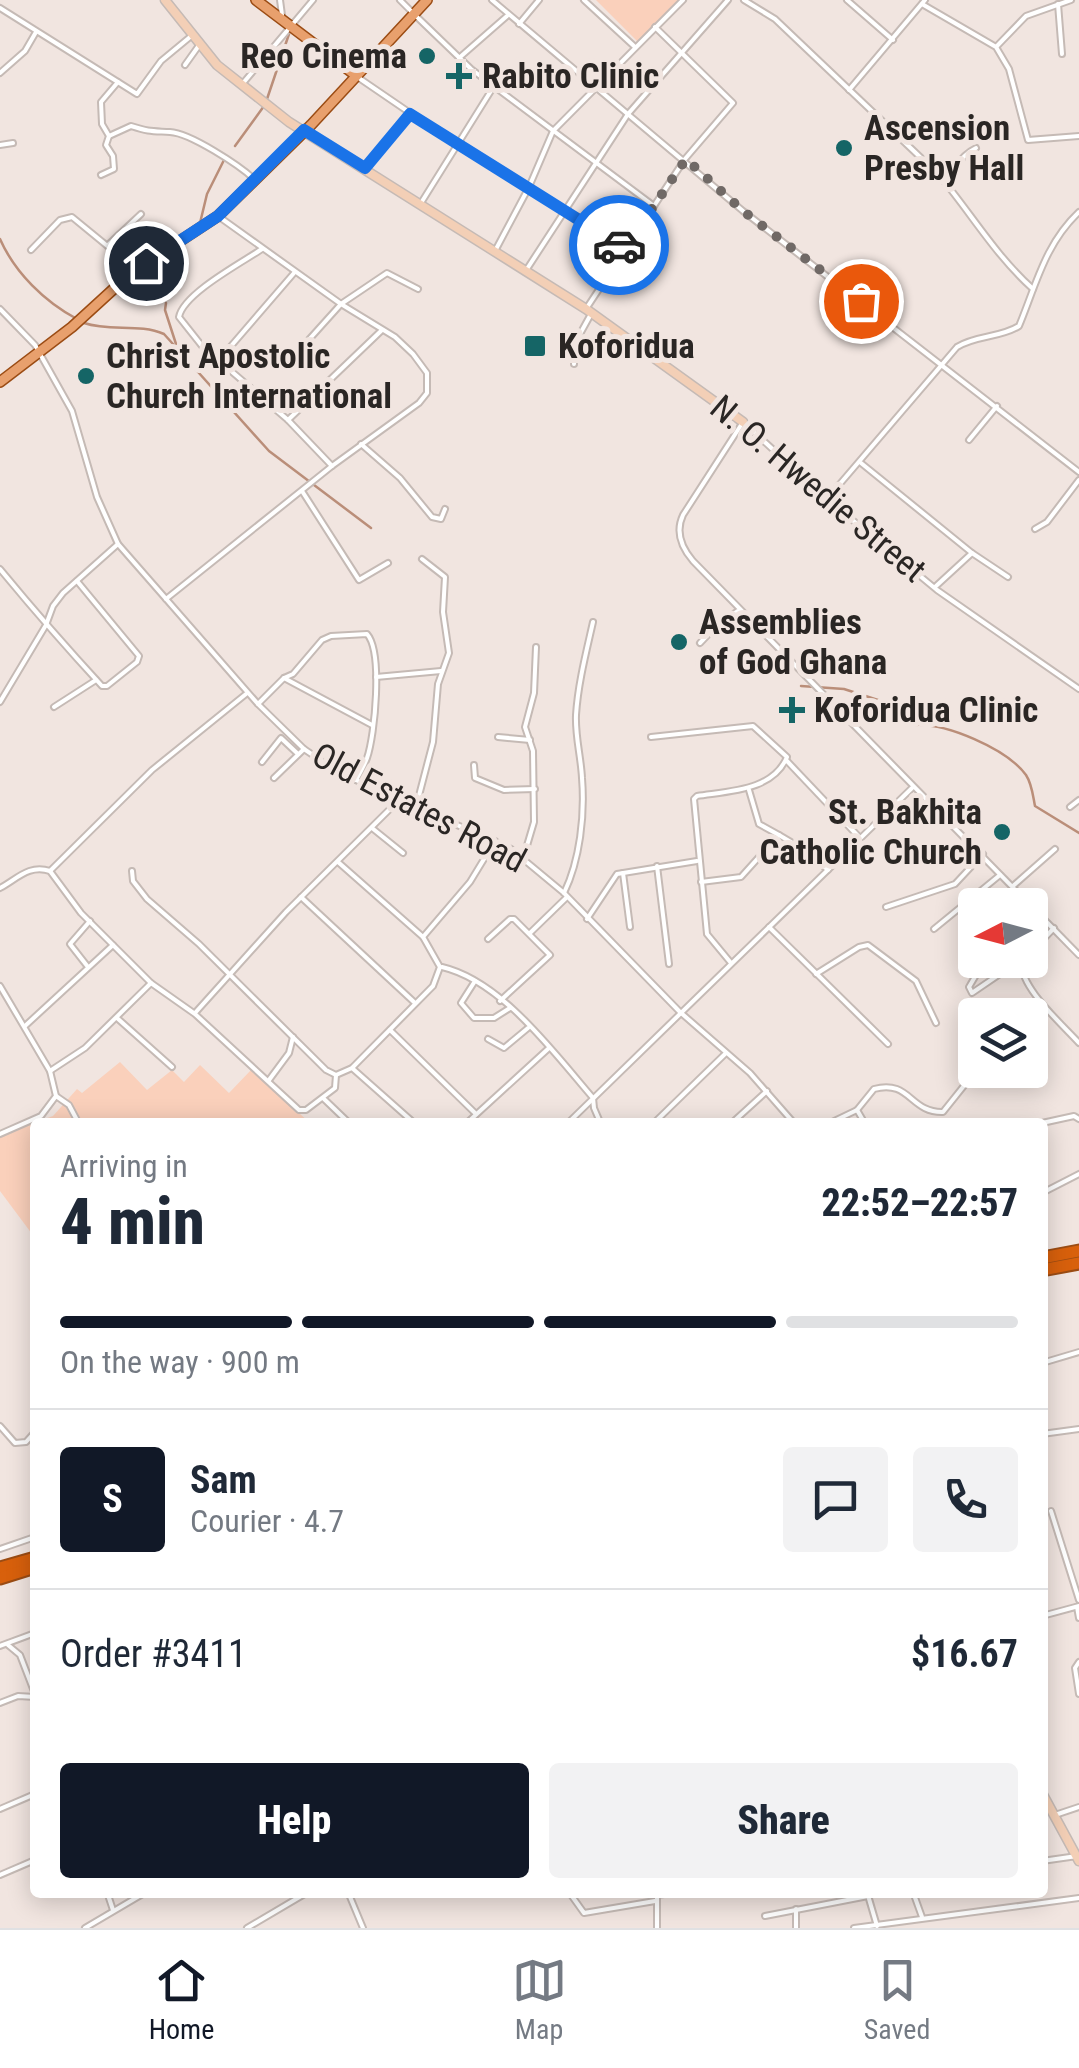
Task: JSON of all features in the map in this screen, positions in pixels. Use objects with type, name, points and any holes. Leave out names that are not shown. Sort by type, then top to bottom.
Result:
[{"type":"highway","points":[[1048,1257],[1079,1251]]},
{"type":"highway","points":[[1048,1269],[1079,1263]]},
{"type":"highway","points":[[0,1568],[30,1559]]},
{"type":"highway","points":[[0,1578],[30,1568]]},
{"type":"main road","points":[[256,0],[355,75]]},
{"type":"main road","points":[[0,382],[136,270],[218,216],[425,0]]},
{"type":"street","name":"N. O. Hwedie Street","points":[[165,0],[241,86],[588,311],[743,422],[827,499],[934,588],[1079,689]]},
{"type":"street","points":[[280,0],[286,25]]},
{"type":"street","points":[[241,86],[286,25],[313,0]]},
{"type":"street","points":[[400,0],[458,58],[654,206]]},
{"type":"street","points":[[492,0],[686,159],[743,211],[1079,472]]},
{"type":"street","points":[[519,24],[539,0]]},
{"type":"street","points":[[584,0],[635,48]]},
{"type":"street","points":[[495,251],[553,132],[683,0]]},
{"type":"street","points":[[525,272],[628,114],[728,0]]},
{"type":"street","points":[[744,0],[775,20],[943,180],[987,241],[1033,289]]},
{"type":"street","points":[[848,0],[893,40]]},
{"type":"street","points":[[996,47],[1026,16],[1071,0]]},
{"type":"street","points":[[849,90],[924,2],[996,47],[1009,68],[1028,140],[1079,136]]},
{"type":"street","points":[[1058,4],[1062,54]]},
{"type":"street","points":[[0,8],[137,94],[162,61],[192,35]]},
{"type":"street","points":[[458,58],[507,16]]},
{"type":"street","points":[[574,364],[576,343],[588,311],[625,248],[686,159],[733,103],[655,27]]},
{"type":"street","points":[[0,73],[25,52],[36,32]]},
{"type":"street","points":[[185,64],[200,44]]},
{"type":"street","points":[[355,75],[457,145],[625,248]]},
{"type":"street","points":[[109,136],[102,124],[101,102],[118,82]]},
{"type":"street","points":[[421,203],[494,86]]},
{"type":"street","points":[[365,168],[410,114]]},
{"type":"street","points":[[102,175],[114,169],[113,156],[106,145],[109,136],[131,126],[154,134],[176,133],[237,164],[254,180]]},
{"type":"street","points":[[0,145],[13,143]]},
{"type":"street","points":[[943,180],[965,154],[976,148]]},
{"type":"street","points":[[827,499],[950,354],[968,340],[1010,332],[1020,326],[1048,250],[1062,228],[1079,212]]},
{"type":"street","points":[[108,245],[141,214]]},
{"type":"street","points":[[165,599],[418,403],[427,392],[426,374],[420,364],[383,330],[218,216]]},
{"type":"street","points":[[31,250],[68,217],[136,270]]},
{"type":"street","points":[[262,249],[181,307],[179,316],[219,360],[288,420],[332,466]]},
{"type":"street","points":[[219,360],[296,271]]},
{"type":"street","points":[[296,354],[341,304],[387,273],[418,289]]},
{"type":"street","name":"Old Estates Road","points":[[0,309],[39,353],[72,410],[97,498],[118,544],[258,704],[304,748],[338,772],[494,842],[523,859],[566,895],[680,1012],[767,1091],[789,1118]]},
{"type":"street","points":[[288,420],[383,330]]},
{"type":"street","points":[[970,440],[997,406]]},
{"type":"street","points":[[743,422],[688,504],[679,524],[684,551],[912,788],[1013,886],[1055,850]]},
{"type":"street","points":[[361,444],[400,478],[432,518],[440,519],[445,509]]},
{"type":"street","points":[[861,462],[972,553],[1008,577]]},
{"type":"street","points":[[1035,530],[1047,522],[1079,480]]},
{"type":"street","points":[[302,491],[359,580],[388,563]]},
{"type":"street","points":[[0,702],[46,625],[53,606],[118,544]]},
{"type":"street","points":[[934,588],[972,553]]},
{"type":"street","points":[[416,807],[433,742],[442,671],[449,653],[443,612],[445,576],[422,559]]},
{"type":"street","points":[[0,569],[46,625],[107,686],[138,662],[140,656],[77,581]]},
{"type":"street","points":[[700,643],[718,624],[740,610]]},
{"type":"street","points":[[530,932],[566,895],[574,872],[582,778],[576,719],[593,622]]},
{"type":"street","points":[[258,704],[293,674],[322,640],[362,633],[372,640],[376,676],[372,725],[366,760],[356,780]]},
{"type":"street","points":[[523,859],[532,838],[535,789],[525,727],[534,692],[536,647]]},
{"type":"street","points":[[376,676],[442,671]]},
{"type":"street","points":[[284,678],[372,725]]},
{"type":"street","points":[[54,707],[97,680]]},
{"type":"street","points":[[50,871],[152,770],[248,693]]},
{"type":"street","points":[[651,737],[752,726],[787,757],[859,837]]},
{"type":"street","points":[[498,737],[530,740]]},
{"type":"street","points":[[262,762],[282,738],[298,754]]},
{"type":"street","points":[[274,778],[304,748]]},
{"type":"street","points":[[731,963],[708,937],[695,798],[747,789],[766,781],[787,761]]},
{"type":"street","points":[[474,765],[475,778],[499,788],[535,789]]},
{"type":"street","points":[[573,1118],[912,788]]},
{"type":"street","points":[[747,789],[752,792],[760,824],[806,851],[828,870]]},
{"type":"street","points":[[194,1014],[301,897],[399,800]]},
{"type":"street","points":[[1070,807],[1079,800]]},
{"type":"street","points":[[372,828],[403,853]]},
{"type":"street","points":[[701,882],[741,877],[779,835]]},
{"type":"street","points":[[423,937],[470,882],[494,842]]},
{"type":"street","points":[[886,907],[954,884],[983,854]]},
{"type":"street","points":[[587,918],[613,876],[698,861]]},
{"type":"street","points":[[338,862],[423,937],[440,966],[462,973],[530,1026],[594,1098],[594,1108],[601,1118]]},
{"type":"street","points":[[657,866],[670,964]]},
{"type":"street","points":[[0,888],[26,871],[50,871],[90,921],[151,983],[194,1014],[302,1111],[335,1088],[336,1074]]},
{"type":"street","points":[[132,871],[133,881],[147,899],[294,1035],[326,1070],[336,1074],[352,1068],[433,986],[440,966]]},
{"type":"street","points":[[623,872],[630,927]]},
{"type":"street","points":[[934,929],[1002,874]]},
{"type":"street","points":[[301,897],[415,1002]]},
{"type":"street","points":[[488,939],[510,918],[530,932],[550,955],[500,1000]]},
{"type":"street","points":[[88,968],[70,944],[90,921]]},
{"type":"street","points":[[1048,923],[1079,955]]},
{"type":"street","points":[[769,927],[888,1044]]},
{"type":"street","points":[[1048,934],[1054,928]]},
{"type":"street","points":[[24,1027],[113,945]]},
{"type":"street","points":[[816,974],[868,945],[916,980],[936,1023]]},
{"type":"street","points":[[974,978],[969,987],[972,994],[995,978]]},
{"type":"street","points":[[1024,978],[1079,1043]]},
{"type":"street","points":[[475,982],[461,1003],[474,1018],[494,1018],[510,1008]]},
{"type":"street","points":[[50,1070],[85,1048],[151,983]]},
{"type":"street","points":[[0,986],[50,1070],[56,1096],[69,1105],[76,1118]]},
{"type":"street","points":[[117,1018],[172,1067]]},
{"type":"street","points":[[488,1039],[504,1048],[530,1026]]},
{"type":"street","points":[[389,1029],[476,1114]]},
{"type":"street","points":[[269,1080],[289,1053],[294,1035]]},
{"type":"street","points":[[472,1118],[550,1048]]},
{"type":"street","points":[[659,1118],[726,1053]]},
{"type":"street","points":[[352,1068],[408,1118]]},
{"type":"street","points":[[840,1118],[857,1110],[874,1088],[889,1086],[903,1092],[924,1111],[942,1112],[962,1088]]},
{"type":"street","points":[[737,1118],[767,1091]]},
{"type":"street","points":[[37,1118],[56,1096]]},
{"type":"street","points":[[323,1098],[344,1118]]},
{"type":"street","points":[[857,1110],[862,1118]]},
{"type":"street","points":[[1048,1122],[1074,1116],[1079,1120]]},
{"type":"street","points":[[0,1134],[30,1121]]},
{"type":"street","points":[[1048,1189],[1079,1174]]},
{"type":"street","points":[[1048,1360],[1079,1352]]},
{"type":"street","points":[[0,1426],[15,1442],[26,1442],[30,1438]]},
{"type":"street","points":[[1048,1433],[1079,1429]]},
{"type":"street","points":[[1051,1511],[1079,1618]]},
{"type":"street","points":[[0,1549],[30,1539]]},
{"type":"street","points":[[1048,1614],[1078,1604]]},
{"type":"street","points":[[0,1646],[30,1634]]},
{"type":"street","points":[[8,1645],[20,1655],[30,1682]]},
{"type":"street","points":[[1079,1662],[1075,1668],[1079,1694]]},
{"type":"street","points":[[0,1702],[30,1696]]},
{"type":"street","points":[[0,1809],[30,1796]]},
{"type":"street","points":[[1048,1804],[1078,1858],[1048,1861]]},
{"type":"street","points":[[1054,1815],[1079,1807]]},
{"type":"street","points":[[0,1875],[30,1862]]},
{"type":"street","points":[[109,1898],[114,1910]]},
{"type":"street","points":[[85,1928],[135,1898]]},
{"type":"street","points":[[247,1928],[298,1898]]},
{"type":"street","points":[[350,1898],[363,1928]]},
{"type":"street","points":[[573,1898],[584,1913],[648,1898]]},
{"type":"street","points":[[656,1898],[657,1928]]},
{"type":"street","points":[[766,1916],[849,1898]]},
{"type":"street","points":[[869,1898],[877,1926]]},
{"type":"street","points":[[915,1898],[922,1917]]},
{"type":"street","points":[[854,1928],[1079,1898]]},
{"type":"street","points":[[796,1909],[796,1928]]},
{"type":"shaded area","points":[[596,0],[680,0],[638,42]]},
{"type":"shaded area","points":[[120,1062],[147,1090],[172,1070],[184,1082],[200,1065],[229,1093],[251,1070],[305,1118],[47,1118],[77,1089],[82,1093]]},
{"type":"shaded area","points":[[30,1124],[30,1231],[0,1191],[0,1135]]},
{"type":"waterway","points":[[267,99],[289,34]]},
{"type":"waterway","points":[[235,146],[264,106]]},
{"type":"waterway","points":[[200,223],[207,194],[224,160]]},
{"type":"waterway","points":[[0,239],[32,285],[77,319]]},
{"type":"waterway","points":[[166,303],[176,344]]},
{"type":"waterway","points":[[84,323],[164,334],[269,451],[371,528]]},
{"type":"waterway","points":[[801,686],[844,689],[881,701],[913,725],[941,728],[990,747],[1026,775],[1035,806],[1079,833]]},
{"type":"way so far","points":[[619,245],[625,248],[686,159],[743,211],[861,301]]},
{"type":"place","name":"Reo Cinema","points":[[427,56]]},
{"type":"place","name":"Rabito Clinic","points":[[459,76]]},
{"type":"place","name":"Ascension Presby Hall","points":[[844,148]]},
{"type":"place","name":"Koforidua","points":[[535,346]]},
{"type":"place","name":"Christ Apostolic Church International","points":[[86,376]]},
{"type":"place","name":"Assemblies of God Ghana","points":[[679,642]]},
{"type":"place","name":"Koforidua Clinic","points":[[792,710]]},
{"type":"place","name":"St. Bakhita Catholic Church","points":[[1002,832]]},
{"type":"route","points":[[146,263],[218,216],[304,130],[365,168],[410,114],[619,245]]}]
